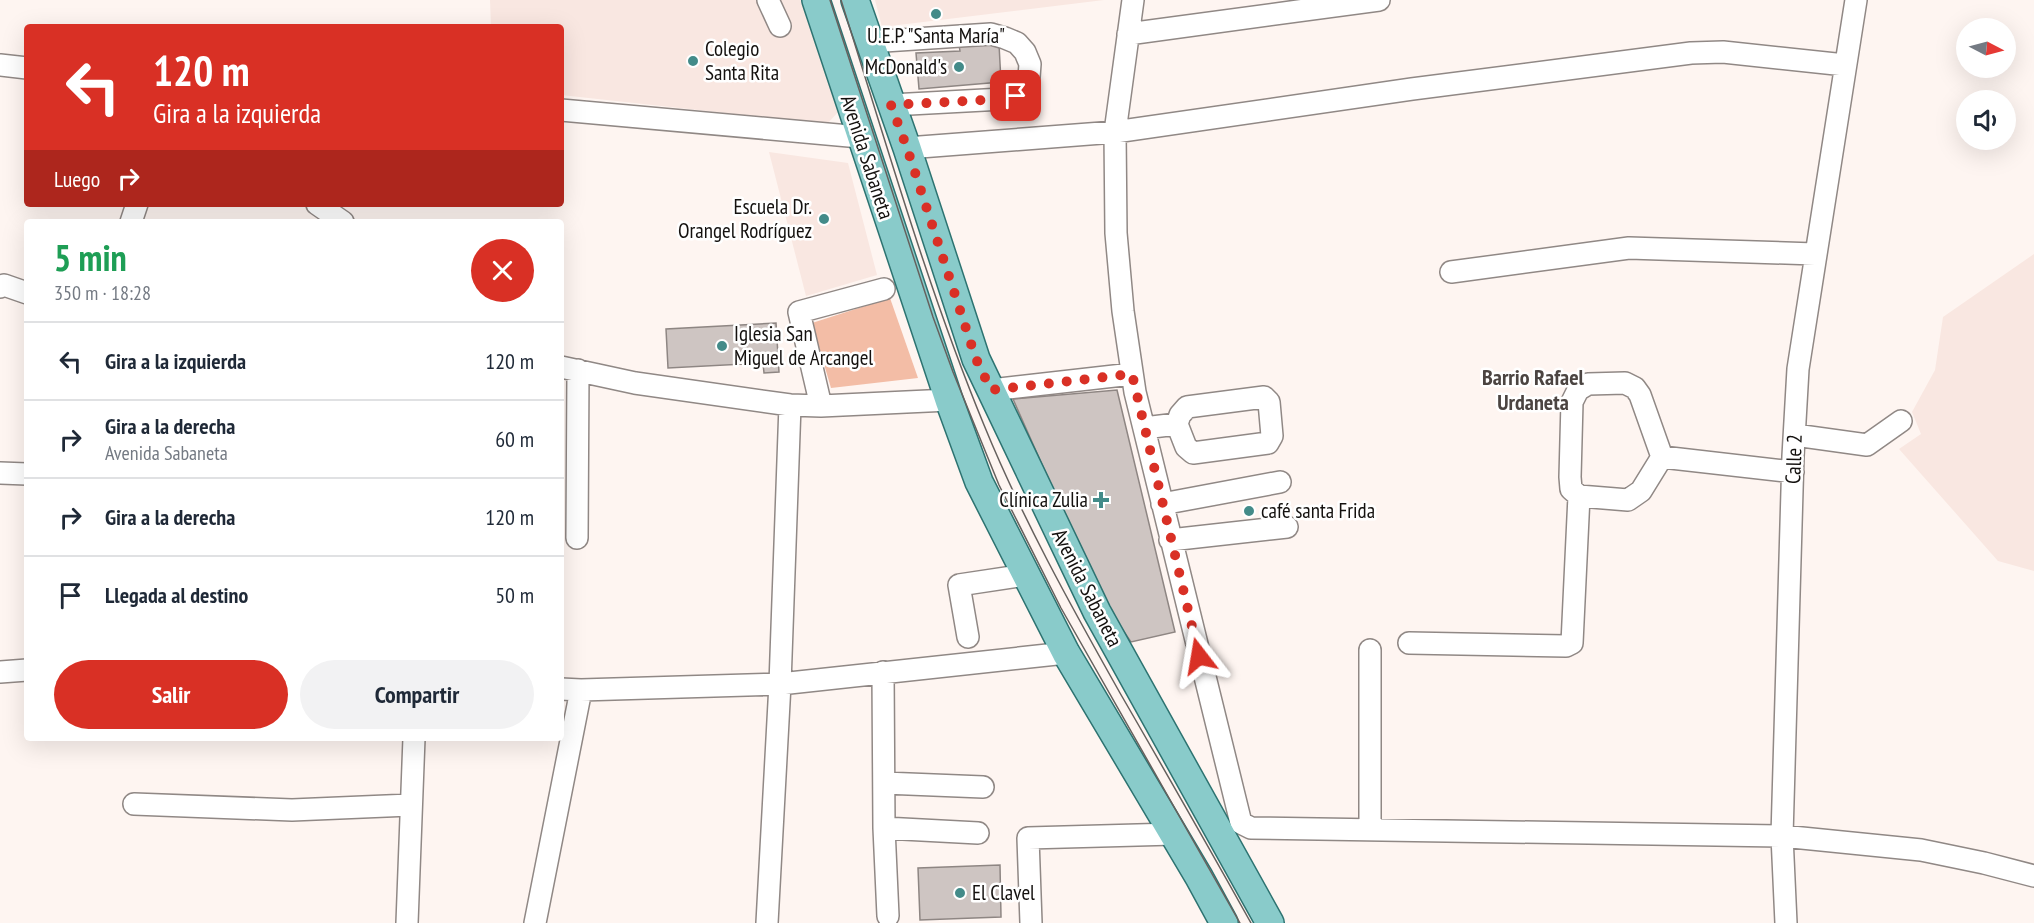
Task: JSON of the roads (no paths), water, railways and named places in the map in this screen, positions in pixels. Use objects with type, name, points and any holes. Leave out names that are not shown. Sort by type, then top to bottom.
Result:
[{"type":"main road","name":"Avenida Sabaneta","points":[[816,0],[949,400],[979,482],[1066,653],[1224,923]]},
{"type":"main road","name":"Avenida Sabaneta","points":[[855,0],[907,148],[976,359],[1097,612],[1270,923]]},
{"type":"street","points":[[768,0],[780,26]]},
{"type":"street","points":[[1133,0],[1115,132],[1116,233],[1123,311],[1132,374],[1144,428],[1241,823],[1251,828],[1782,836],[1921,850],[2034,876]]},
{"type":"street","points":[[1128,34],[1379,0]]},
{"type":"street","name":"Calle 2","points":[[1786,923],[1782,836],[1798,369],[1856,0]]},
{"type":"street","points":[[869,42],[991,34],[1017,43],[1025,52],[1030,64],[1026,89],[1016,96],[1003,99],[891,105]]},
{"type":"street","points":[[907,148],[1115,132],[1412,89],[1691,53],[1723,52],[1845,65]]},
{"type":"street","points":[[0,65],[24,69]]},
{"type":"street","points":[[564,110],[860,136]]},
{"type":"street","points":[[321,207],[339,219]]},
{"type":"street","points":[[1450,272],[1629,248],[1815,254]]},
{"type":"street","points":[[0,287],[4,285],[24,292]]},
{"type":"street","points":[[821,406],[800,312],[884,288]]},
{"type":"street","points":[[577,538],[569,369],[635,383],[790,405],[821,406],[949,400]]},
{"type":"street","points":[[991,390],[1132,374]]},
{"type":"street","points":[[1625,382],[1635,388],[1640,395],[1662,457],[1641,491],[1628,500],[1579,496],[1571,489],[1570,477],[1572,402],[1578,390],[1588,384],[1625,382]]},
{"type":"street","points":[[767,923],[780,684],[790,405]]},
{"type":"street","points":[[1795,435],[1867,445],[1901,421]]},
{"type":"street","points":[[1144,428],[1177,424]]},
{"type":"street","points":[[1662,457],[1793,472]]},
{"type":"street","points":[[0,473],[24,474]]},
{"type":"street","points":[[1162,504],[1280,482]]},
{"type":"street","points":[[1409,643],[1566,646],[1572,642],[1579,496]]},
{"type":"street","points":[[1170,540],[1287,527]]},
{"type":"street","points":[[968,637],[959,585],[1026,575]]},
{"type":"street","points":[[1370,650],[1370,829]]},
{"type":"street","points":[[564,735],[571,690],[780,684],[1066,653]]},
{"type":"street","points":[[0,672],[24,670]]},
{"type":"street","points":[[883,672],[884,828],[888,916]]},
{"type":"street","points":[[407,923],[414,741]]},
{"type":"street","points":[[535,923],[563,741]]},
{"type":"street","points":[[884,783],[983,787]]},
{"type":"street","points":[[134,804],[292,810],[410,805]]},
{"type":"street","points":[[884,828],[978,833]]},
{"type":"street","points":[[1031,923],[1028,838],[1173,834]]},
{"type":"tram line","points":[[830,0],[933,317],[999,485],[1061,608],[1240,923]]},
{"type":"tram line","points":[[841,0],[944,320],[999,460],[1083,628],[1251,923]]},
{"type":"place","name":"U.E.P. \"Santa María\"","points":[[936,14]]},
{"type":"place","name":"Colegio Santa Rita","points":[[693,61]]},
{"type":"place","name":"McDonald's","points":[[959,67]]},
{"type":"place","name":"Escuela Dr. Orangel Rodríguez","points":[[824,219]]},
{"type":"place","name":"Iglesia San Miguel de Arcangel","points":[[722,346]]},
{"type":"place","name":"Clínica Zulia","points":[[1101,500]]},
{"type":"place","name":"café santa Frida","points":[[1249,511]]},
{"type":"place","name":"El Clavel","points":[[960,893]]},
{"type":"district","name":"Barrio Rafael Urdaneta","points":[[1533,390]]}]
